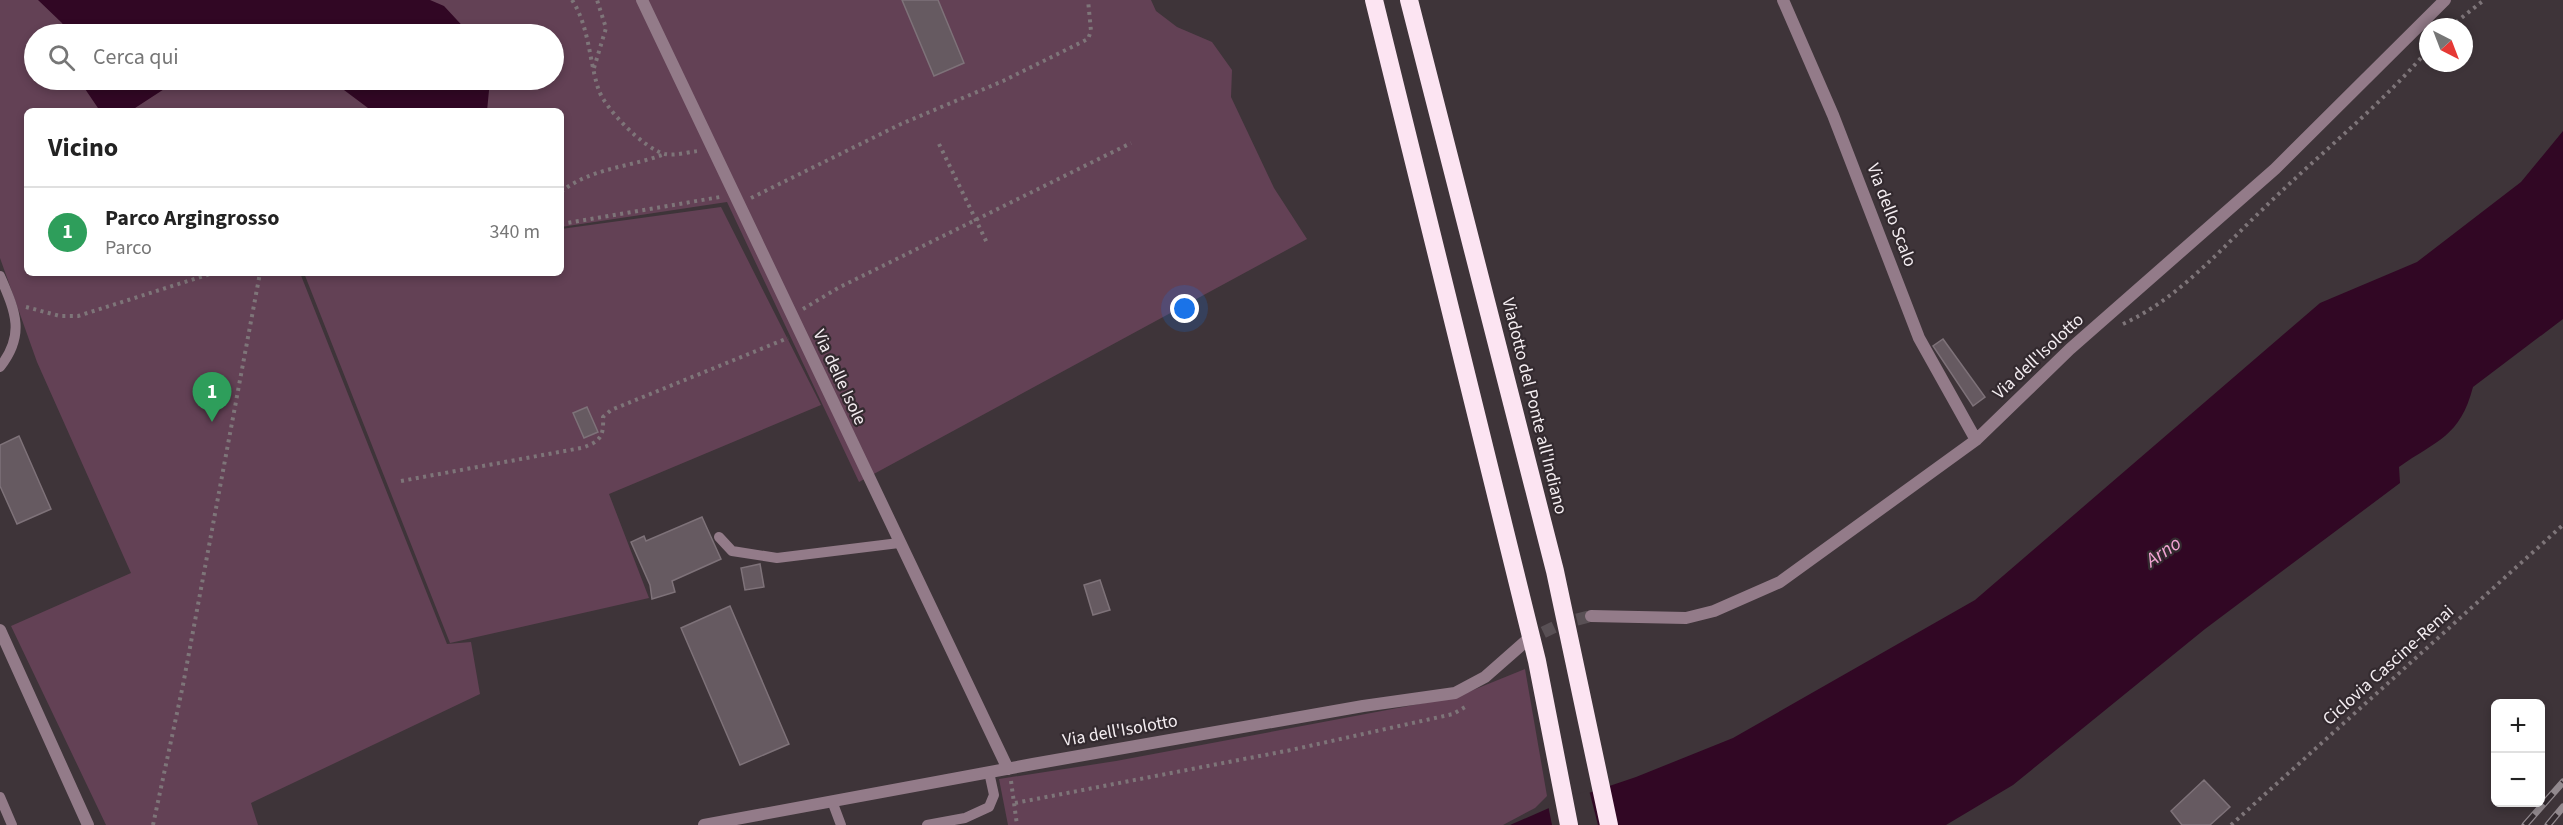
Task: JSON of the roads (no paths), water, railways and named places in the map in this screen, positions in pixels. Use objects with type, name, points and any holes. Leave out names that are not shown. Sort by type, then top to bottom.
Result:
[{"type":"highway","points":[[1374,0],[1537,661],[1569,825]]},
{"type":"highway","name":"Viadotto del Ponte all'Indiano","points":[[1409,0],[1555,570],[1609,825]]},
{"type":"street","name":"Via delle Isole","points":[[642,0],[1008,768]]},
{"type":"street","name":"Via dello Scalo","points":[[1783,0],[1841,136],[1919,338],[1976,440]]},
{"type":"street","name":"Via dell'Isolotto","points":[[1591,616],[1686,618],[1714,611],[1780,582],[1976,440],[2109,314],[2275,169],[2445,0]]},
{"type":"street","points":[[0,630],[88,825]]},
{"type":"street","name":"Via dell'Isolotto","points":[[704,825],[1008,768],[1351,708],[1455,693],[1485,677],[1527,640]]},
{"type":"lane","points":[[0,276],[17,322],[16,337],[10,354],[0,367]]},
{"type":"lane","points":[[719,537],[732,551],[777,558],[899,543]]},
{"type":"lane","points":[[927,825],[965,818],[989,807],[994,795],[989,772]]},
{"type":"lane","points":[[0,797],[12,825]]},
{"type":"lane","points":[[832,801],[841,825]]},
{"type":"water","points":[[38,0],[430,0],[444,6],[461,24],[63,24]]},
{"type":"water","points":[[86,90],[163,90],[135,108],[98,108]]},
{"type":"water","points":[[344,90],[489,90],[487,108],[368,108]]},
{"type":"water","name":"Arno","points":[[2563,131],[2563,319],[2473,387],[2468,404],[2454,427],[2436,443],[2399,467],[2400,483],[2205,629],[2013,785],[1946,825],[1510,825],[1565,801],[1636,777],[1733,738],[1975,600],[2320,303],[2417,262],[2521,182]]},
{"type":"tunnel","points":[[1527,640],[1563,623],[1591,616]]},
{"type":"railway","points":[[2525,825],[2563,782]]},
{"type":"railway","points":[[2548,825],[2563,807]]},
{"type":"place","name":"Parco Argingrosso","points":[[212,422]]}]
